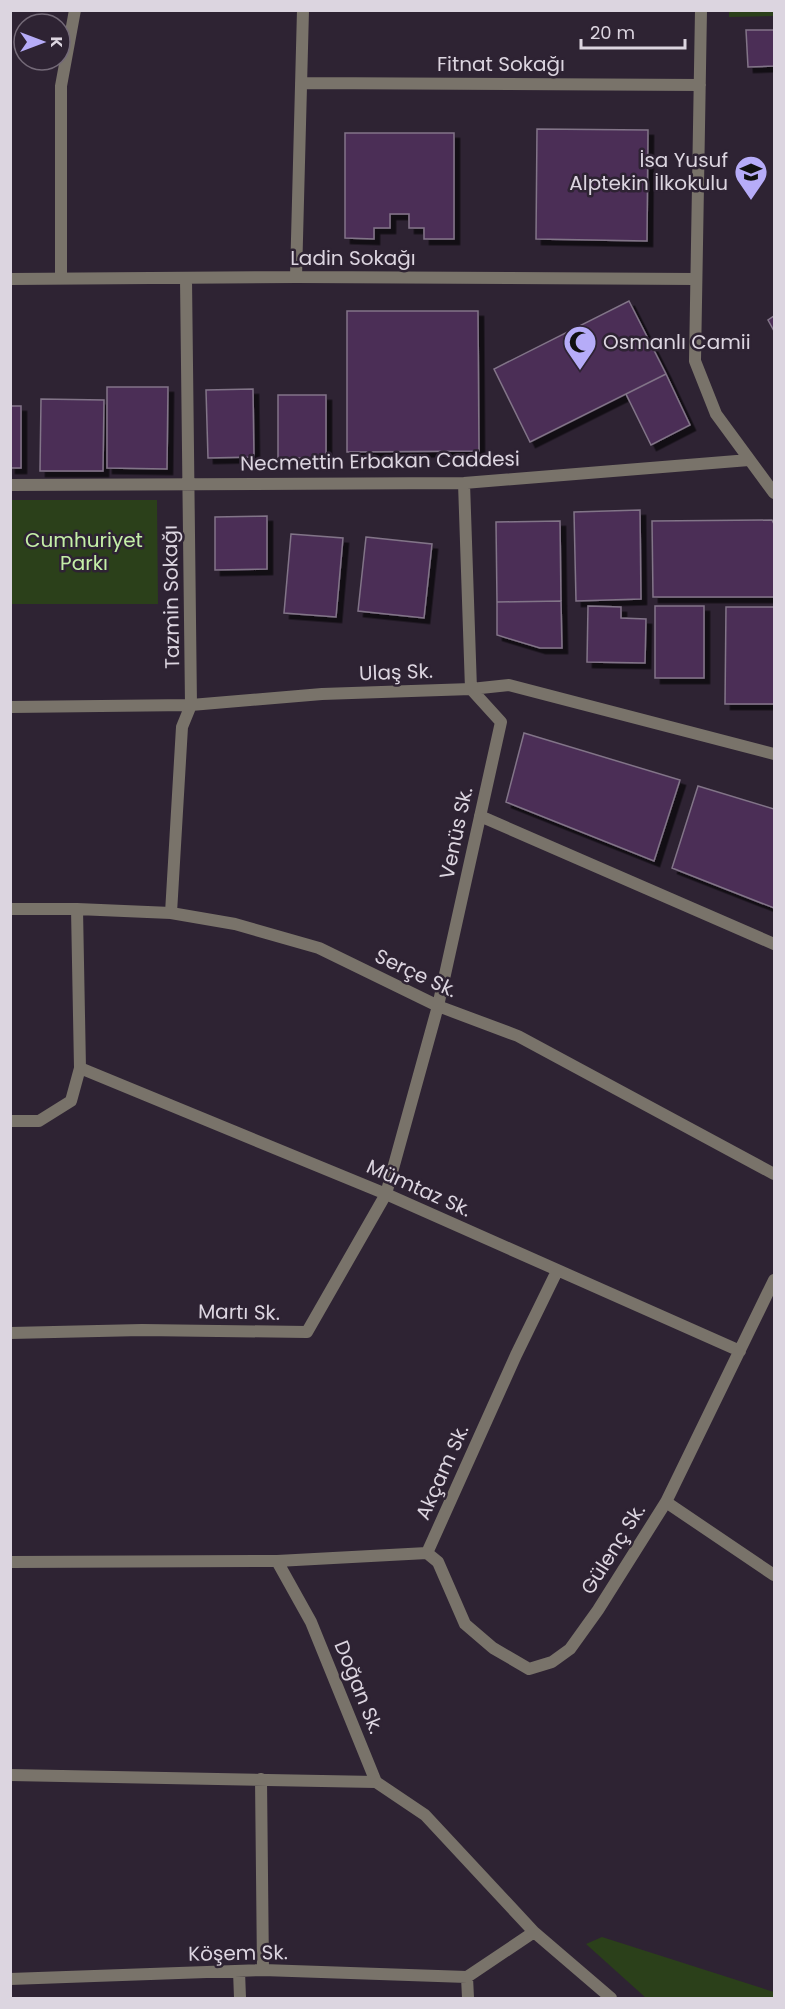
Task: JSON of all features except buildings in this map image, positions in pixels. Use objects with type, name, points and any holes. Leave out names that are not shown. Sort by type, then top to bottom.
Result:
[{"type":"street","points":[[61,278],[61,86],[75,10]]},
{"type":"street","points":[[296,276],[303,10]]},
{"type":"street","points":[[701,10],[695,361],[716,414],[774,493]]},
{"type":"street","name":"Fitnat Sokağı","points":[[301,82],[700,85]]},
{"type":"street","name":"Ladin Sokağı","points":[[10,279],[186,279],[296,276],[696,279]]},
{"type":"street","name":"Tazmin Sokağı","points":[[171,914],[182,727],[191,705],[186,279]]},
{"type":"street","name":"Necmettin Erbakan Caddesi","points":[[10,484],[464,483],[749,460]]},
{"type":"street","points":[[464,483],[471,689]]},
{"type":"street","name":"Ulaş Sk.","points":[[10,707],[191,705],[322,694],[471,689],[509,685],[774,754]]},
{"type":"street","name":"Venüs Sk.","points":[[386,1194],[438,1006],[501,722],[471,689]]},
{"type":"street","points":[[480,816],[774,944]]},
{"type":"street","name":"Serçe Sk.","points":[[10,909],[76,909],[171,914],[236,924],[319,948],[438,1006],[518,1036],[774,1174]]},
{"type":"street","points":[[10,1121],[39,1121],[71,1101],[80,1068],[76,909]]},
{"type":"street","name":"Mümtaz Sk.","points":[[80,1068],[386,1194],[740,1351]]},
{"type":"street","name":"Martı Sk.","points":[[10,1333],[142,1330],[307,1332],[386,1194]]},
{"type":"street","name":"Akçam Sk.","points":[[427,1553],[516,1355],[557,1271]]},
{"type":"street","name":"Gülenç Sk.","points":[[427,1553],[438,1562],[465,1624],[493,1648],[529,1669],[552,1662],[570,1649],[598,1610],[666,1502],[774,1280]]},
{"type":"street","points":[[666,1502],[774,1575]]},
{"type":"street","points":[[10,1562],[277,1561],[427,1553]]},
{"type":"street","name":"Doğan Sk.","points":[[277,1561],[312,1622],[376,1782]]},
{"type":"street","points":[[10,1775],[376,1782],[425,1815],[534,1932],[611,1998]]},
{"type":"street","points":[[261,1779],[263,1970]]},
{"type":"street","points":[[468,1998],[467,1977],[534,1932]]},
{"type":"street","name":"Köşem Sk.","points":[[10,1979],[263,1970],[467,1977]]},
{"type":"street","points":[[239,1971],[240,1998]]},
{"type":"green space","points":[[729,11],[774,11],[774,16],[729,17]]},
{"type":"green space","name":"Cumhuriyet Parkı","points":[[10,500],[157,500],[158,604],[11,604]]},
{"type":"green space","points":[[602,1937],[774,1992],[774,1998],[646,1998],[586,1944]]},
{"type":"place","name":"İsa Yusuf Alptekin İlkokulu","points":[[751,201]]},
{"type":"place","name":"Osmanlı Camii","points":[[580,371]]}]
